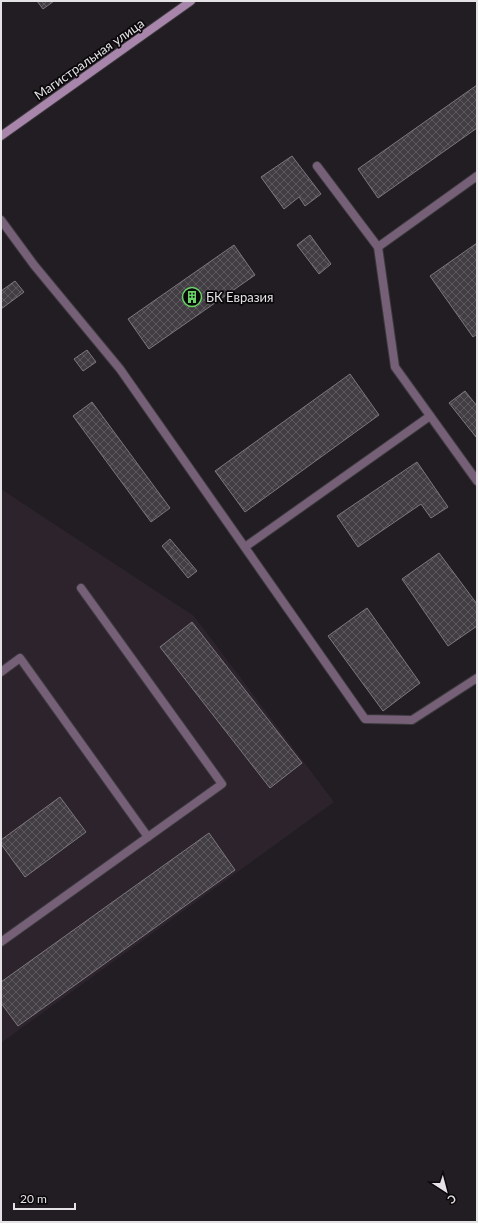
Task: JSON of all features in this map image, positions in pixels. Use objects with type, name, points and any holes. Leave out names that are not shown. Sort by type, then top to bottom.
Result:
[{"type":"street","name":"Магистральная улица","points":[[1,136],[192,1]]},
{"type":"lane","points":[[317,166],[378,247],[395,368],[477,481]]},
{"type":"lane","points":[[378,247],[477,176]]},
{"type":"lane","points":[[1,220],[34,265],[120,369],[365,719],[412,720],[477,678]]},
{"type":"lane","points":[[245,547],[430,416]]},
{"type":"lane","points":[[1,942],[222,784],[81,588]]},
{"type":"lane","points":[[1,672],[20,658],[148,837]]},
{"type":"shaded area","points":[[1,489],[194,616],[334,802],[1,1043]]},
{"type":"building","points":[[37,1],[54,1],[43,9]]},
{"type":"building","points":[[477,85],[477,128],[378,198],[358,169]]},
{"type":"building","points":[[292,156],[321,194],[305,206],[299,197],[284,209],[261,177]]},
{"type":"building","points":[[310,235],[331,264],[319,274],[297,245]]},
{"type":"building","points":[[477,243],[477,334],[473,337],[430,276]]},
{"type":"building","name":"БК Евразия","points":[[234,245],[255,275],[149,349],[128,319]]},
{"type":"building","points":[[15,281],[24,292],[1,309],[1,291]]},
{"type":"building","points":[[87,350],[96,362],[83,371],[74,359]]},
{"type":"building","points":[[350,374],[379,415],[245,512],[215,471]]},
{"type":"building","points":[[465,391],[477,406],[476,437],[449,403]]},
{"type":"building","points":[[92,402],[170,508],[151,522],[73,416]]},
{"type":"building","points":[[417,462],[448,507],[431,518],[421,504],[358,547],[337,516]]},
{"type":"building","points":[[170,539],[197,571],[188,578],[162,546]]},
{"type":"building","points":[[439,553],[477,604],[477,626],[448,646],[402,579]]},
{"type":"building","points":[[367,608],[420,683],[383,711],[328,636]]},
{"type":"building","points":[[192,622],[302,763],[270,788],[160,647]]},
{"type":"building","points":[[60,797],[86,832],[25,877],[1,844],[1,840]]},
{"type":"building","points":[[209,833],[235,870],[18,1026],[1,1003],[1,982]]},
{"type":"place","name":"БК Евразия","points":[[192,297]]}]
